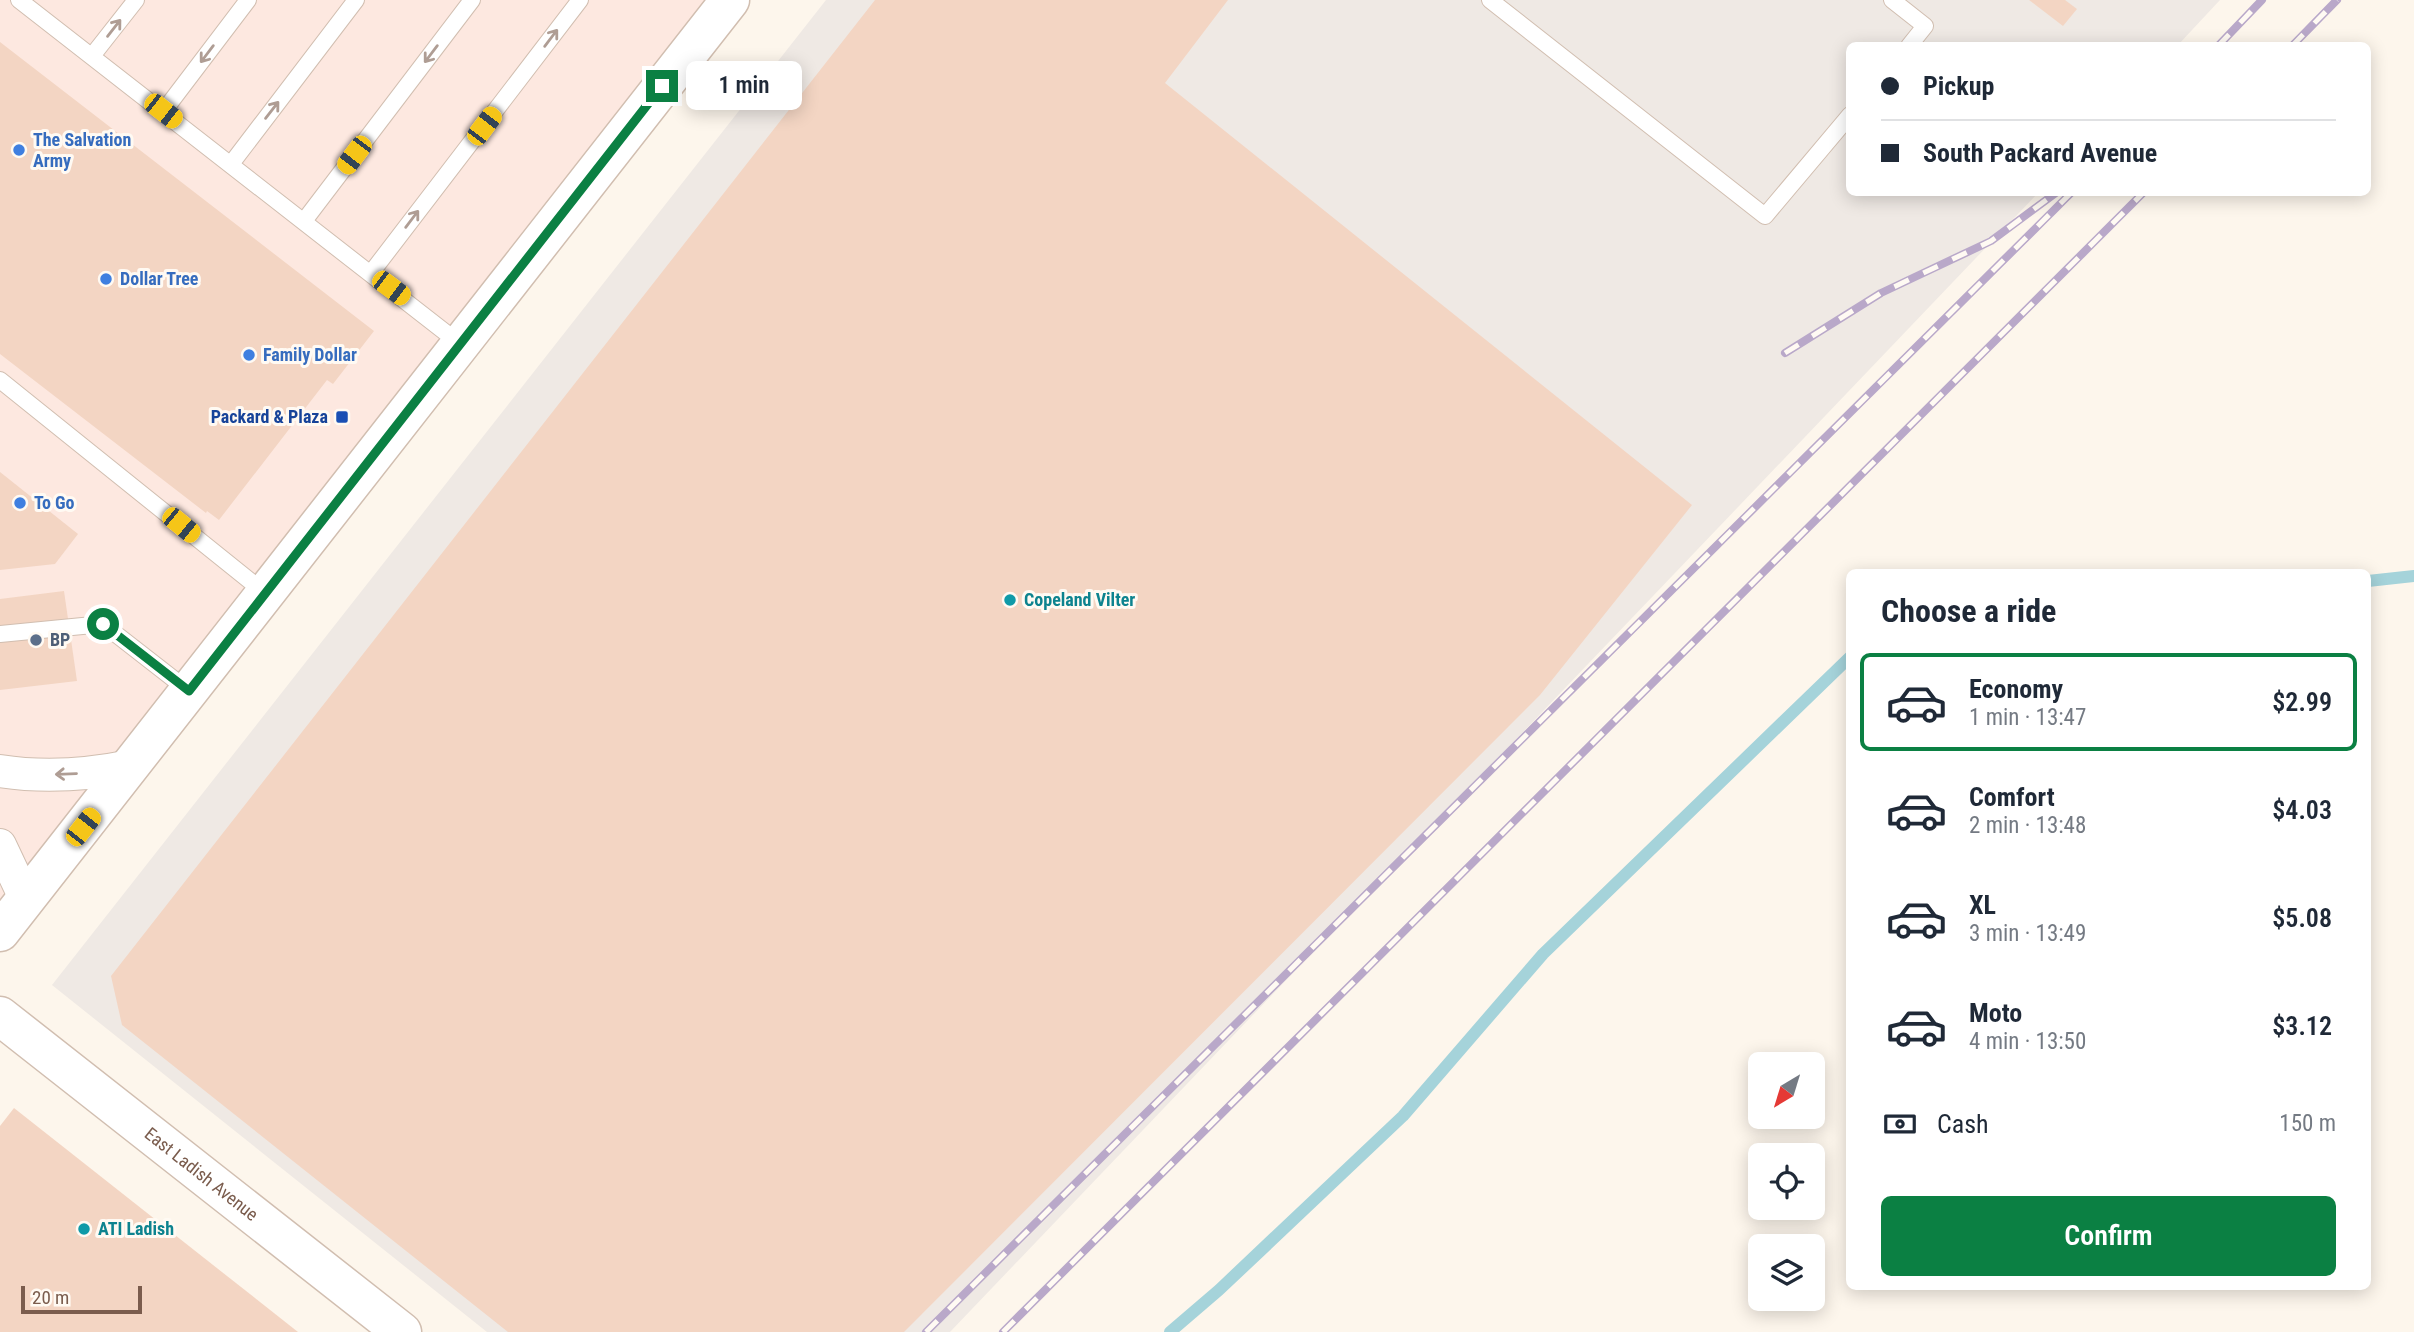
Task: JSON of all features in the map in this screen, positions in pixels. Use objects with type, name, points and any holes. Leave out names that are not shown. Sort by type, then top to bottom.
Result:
[{"type":"street","points":[[0,932],[730,0]]},
{"type":"street","points":[[0,771],[31,775],[81,774],[131,766]]},
{"type":"street","points":[[0,845],[25,898]]},
{"type":"street","name":"East Ladish Avenue","points":[[0,1016],[402,1332]]},
{"type":"lane","points":[[19,0],[459,343]]},
{"type":"lane","points":[[92,56],[136,0]]},
{"type":"lane","points":[[163,111],[248,0]]},
{"type":"lane","points":[[231,164],[356,0]]},
{"type":"lane","points":[[304,221],[472,0]]},
{"type":"lane","points":[[371,273],[580,0]]},
{"type":"lane","points":[[1490,0],[1765,216],[1846,120]]},
{"type":"lane","points":[[1892,0],[1925,26],[1912,42]]},
{"type":"lane","points":[[0,380],[265,593]]},
{"type":"lane","points":[[0,634],[103,624],[189,691]]},
{"type":"shaded area","points":[[0,0],[730,0],[0,932]]},
{"type":"shaded area","name":"Copeland Vilter","points":[[826,0],[2220,0],[2181,42],[1846,42],[1846,196],[2035,196],[950,1332],[487,1332],[52,985]]},
{"type":"building","name":"Copeland Vilter","points":[[875,0],[1228,0],[1165,83],[1692,505],[1540,695],[904,1332],[508,1332],[122,1025],[111,976]]},
{"type":"building","points":[[2029,0],[2065,0],[2077,9],[2063,26]]},
{"type":"building","points":[[0,42],[374,331],[333,384],[327,380],[219,520],[207,511],[206,513],[0,354]]},
{"type":"building","name":"To Go","points":[[0,472],[78,534],[55,564],[0,570]]},
{"type":"building","name":"BP","points":[[64,591],[77,681],[0,690],[0,599]]},
{"type":"building","name":"ATI Ladish","points":[[14,1108],[298,1332],[0,1332],[0,1126]]},
{"type":"waterway","points":[[2371,581],[2414,576]]},
{"type":"waterway","points":[[1170,1332],[1219,1290],[1403,1116],[1543,954],[1846,661]]},
{"type":"railway","points":[[2222,42],[2262,0]]},
{"type":"railway","points":[[2296,42],[2337,0]]},
{"type":"railway","points":[[1785,353],[1881,293],[1991,241],[2052,196]]},
{"type":"railway","points":[[926,1332],[2068,196]]},
{"type":"railway","points":[[1003,1332],[2140,196]]},
{"type":"place","name":"The Salvation Army","points":[[19,150]]},
{"type":"place","name":"Dollar Tree","points":[[106,279]]},
{"type":"place","name":"Family Dollar","points":[[249,355]]},
{"type":"place","name":"Packard & Plaza","points":[[342,417]]},
{"type":"place","name":"To Go","points":[[20,503]]},
{"type":"place","name":"Copeland Vilter","points":[[1010,600]]},
{"type":"place","name":"BP","points":[[36,640]]},
{"type":"place","name":"ATI Ladish","points":[[84,1229]]},
{"type":"route","points":[[103,624],[189,691],[662,86]]}]
